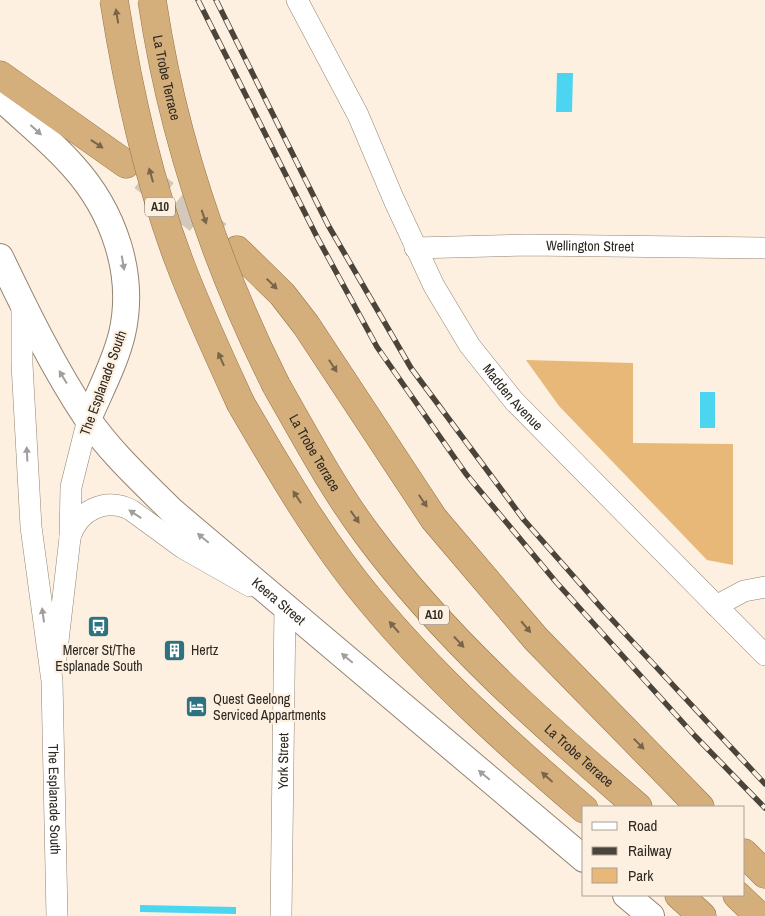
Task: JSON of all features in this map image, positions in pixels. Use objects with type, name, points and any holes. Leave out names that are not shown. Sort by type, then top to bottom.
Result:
[{"type":"highway","name":"A10","points":[[114,0],[137,123],[162,214],[179,262],[240,404],[306,512],[369,599],[439,677],[582,807]]},
{"type":"highway","name":"La Trobe Terrace","points":[[152,0],[166,84],[189,172],[211,237],[249,331],[276,385],[343,500],[367,534],[423,603],[522,706],[637,806]]},
{"type":"highway","points":[[0,75],[126,164]]},
{"type":"highway","points":[[237,250],[282,294],[306,325],[434,519],[536,639],[699,806]]},
{"type":"highway","points":[[745,853],[765,874]]},
{"type":"highway","points":[[680,896],[702,916]]},
{"type":"highway","points":[[738,896],[759,916]]},
{"type":"street","name":"Madden Avenue","points":[[298,0],[341,81]]},
{"type":"street","name":"Madden Avenue","points":[[309,0],[341,81],[415,248],[434,286],[463,334],[514,401],[765,655]]},
{"type":"street","name":"The Esplanade South","points":[[0,97],[72,165],[84,179],[104,210],[119,248],[124,268],[124,319],[116,353],[88,419],[71,487],[70,538],[63,610],[52,681]]},
{"type":"street","name":"Wellington Street","points":[[415,248],[528,245],[765,248]]},
{"type":"street","name":"Keera Street","points":[[0,257],[55,364],[88,419],[136,475],[172,511],[582,857]]},
{"type":"street","name":"The Esplanade South","points":[[22,301],[22,364],[31,527],[52,681],[57,916]]},
{"type":"street","points":[[70,538],[74,528],[88,512],[98,506],[117,504],[131,510],[210,565],[283,605]]},
{"type":"street","points":[[716,606],[744,591],[765,587]]},
{"type":"street","name":"York Street","points":[[281,916],[283,605]]},
{"type":"street","points":[[627,896],[651,916]]},
{"type":"green space","points":[[526,360],[633,363],[633,443],[733,444],[733,565],[707,560],[559,406]]},
{"type":"water","points":[[557,73],[573,73],[572,112],[556,112]]},
{"type":"water","points":[[700,392],[715,392],[715,428],[700,428]]},
{"type":"water","points":[[140,905],[236,907],[236,914],[140,912]]},
{"type":"tunnel","points":[[143,177],[218,235]]},
{"type":"railway","points":[[198,0],[317,237],[377,347],[466,474],[556,582],[695,736],[765,808]]},
{"type":"railway","points":[[216,0],[328,225],[411,368],[524,520],[605,612],[765,784]]},
{"type":"place","name":"Mercer St/The Esplanade South","points":[[99,627]]},
{"type":"place","name":"Hertz","points":[[175,650]]},
{"type":"place","name":"Quest Geelong Serviced Appartments","points":[[197,707]]}]
